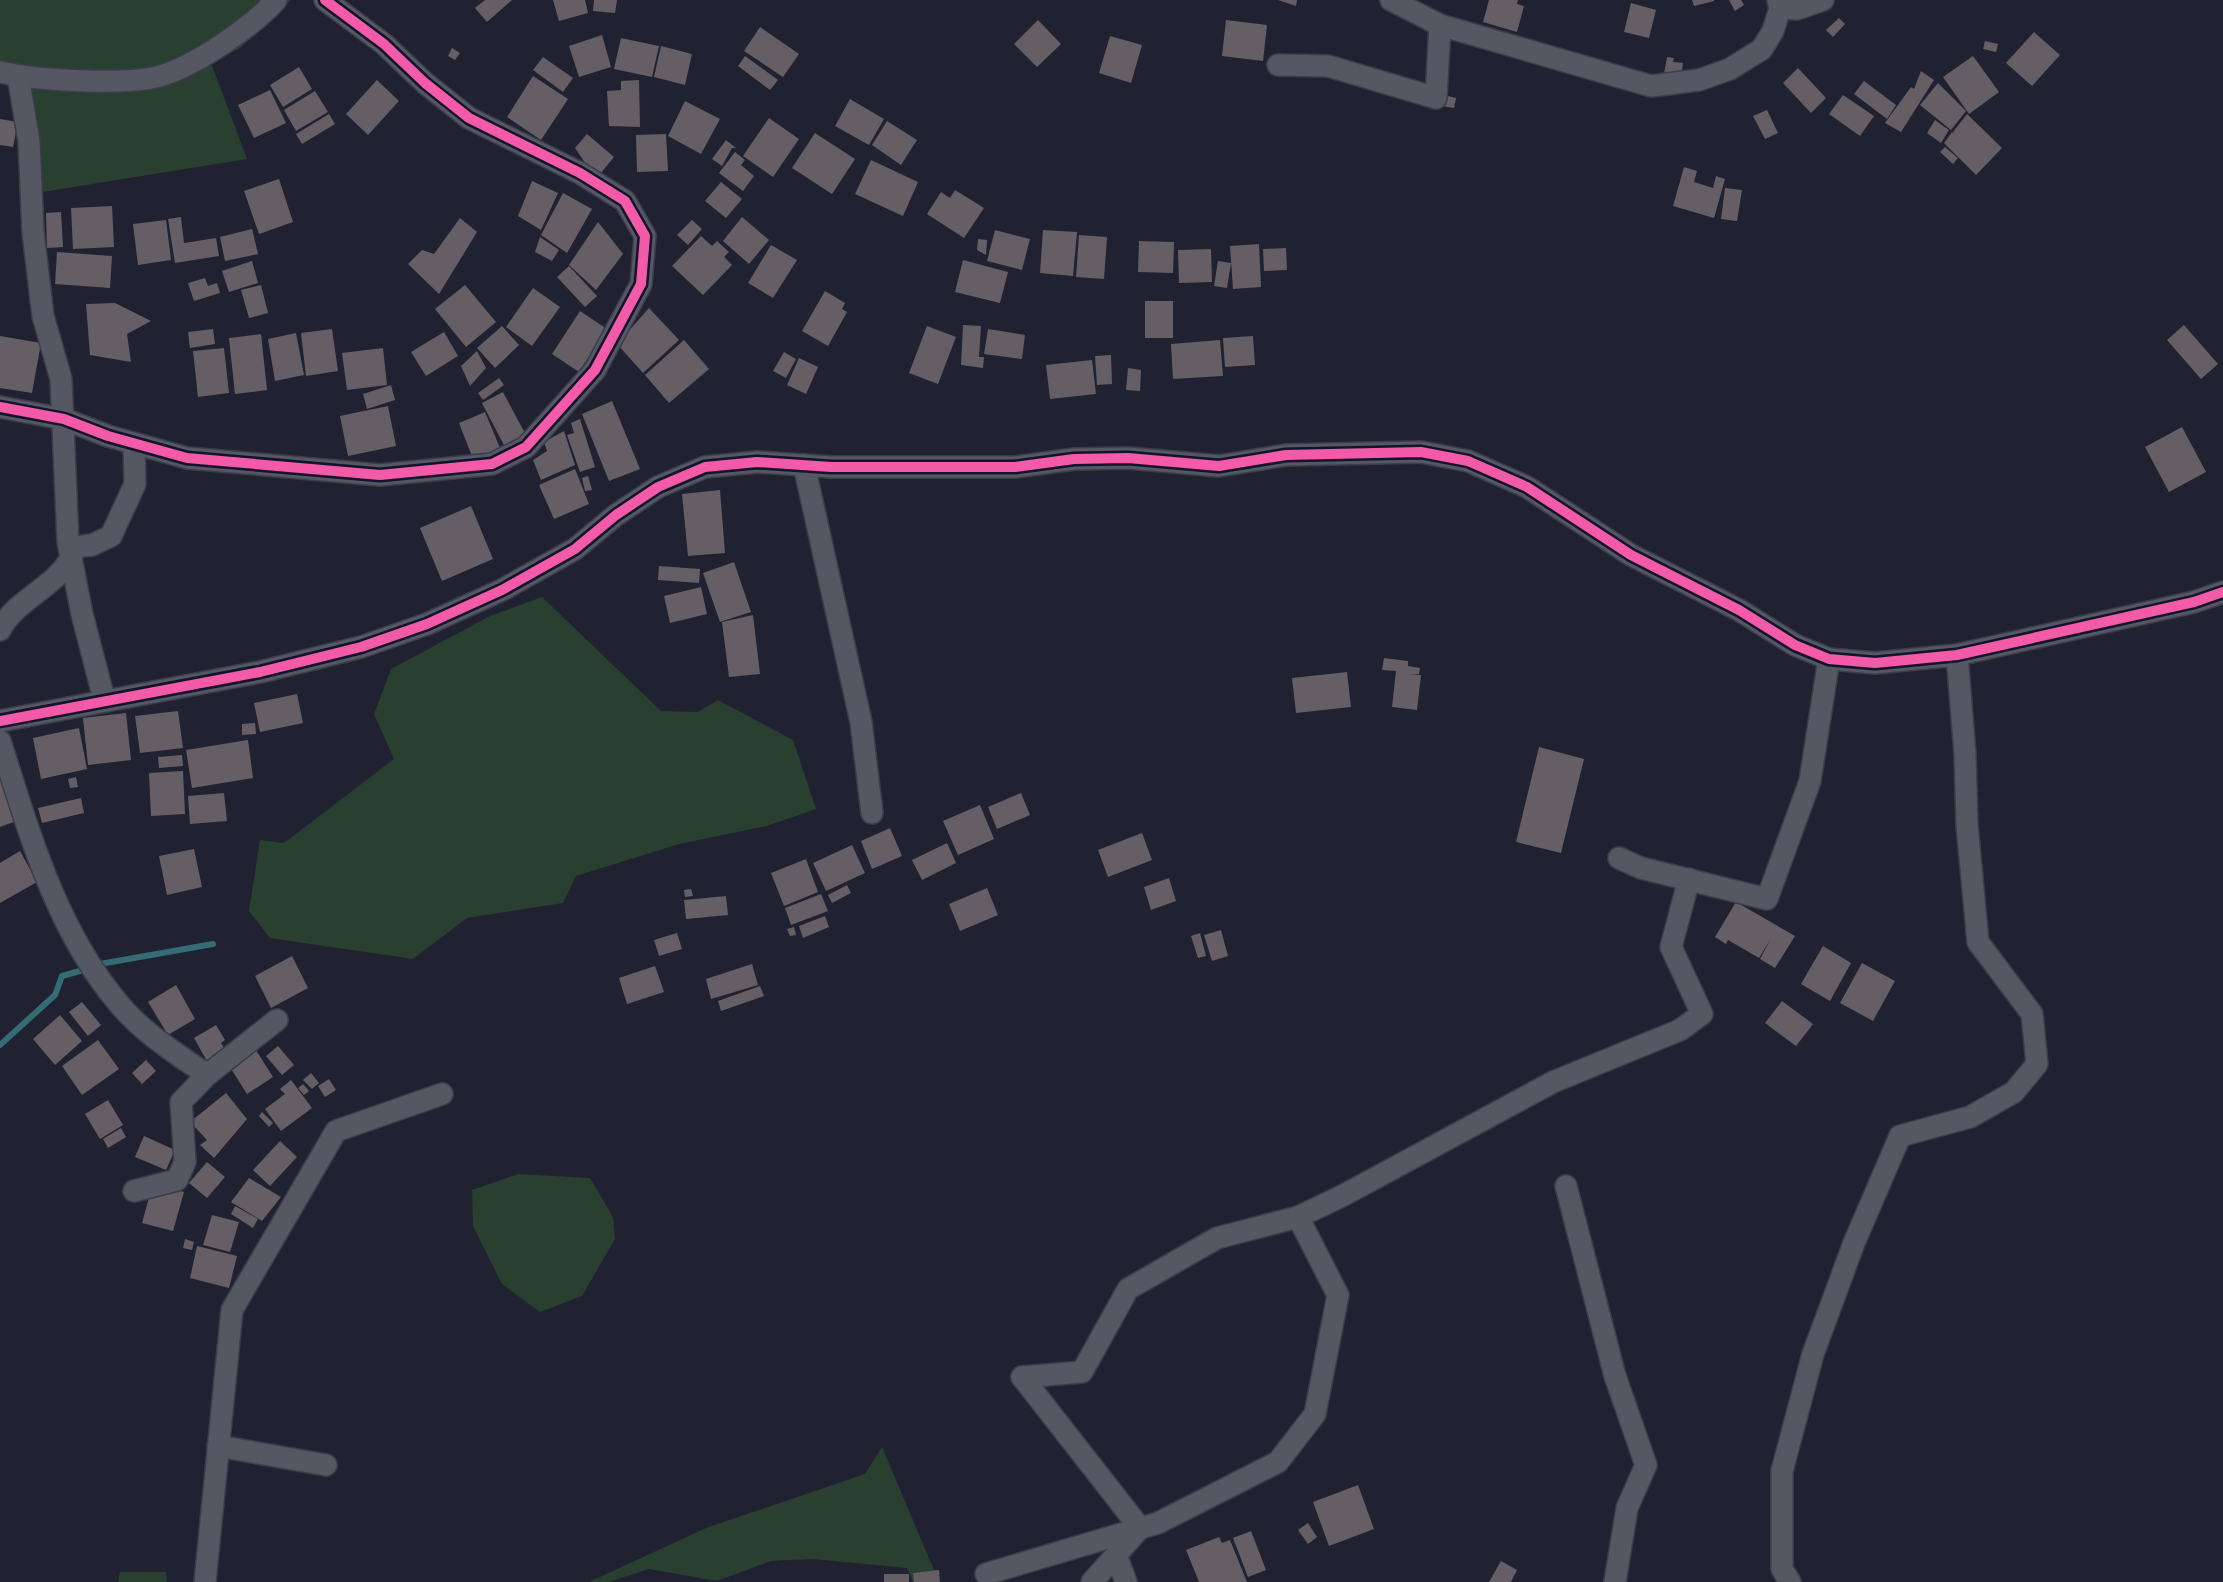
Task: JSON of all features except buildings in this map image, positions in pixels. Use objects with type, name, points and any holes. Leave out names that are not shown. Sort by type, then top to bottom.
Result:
[{"type":"street","points":[[104,699],[71,560],[63,472],[64,419],[61,379],[43,316],[33,232],[29,141],[9,74],[112,80],[160,76],[212,50],[262,15],[276,0]]},
{"type":"street","points":[[0,407],[64,419],[134,444],[187,458],[380,475],[492,464],[526,447],[595,370],[641,284],[645,236],[625,201],[580,173],[469,118],[425,83],[384,44],[325,0]]},
{"type":"street","points":[[1391,0],[1440,25],[1651,86],[1699,80],[1730,69],[1762,49],[1773,31],[1779,4],[1797,9],[1823,0]]},
{"type":"street","points":[[1278,65],[1328,66],[1436,98],[1440,25]]},
{"type":"street","points":[[0,631],[14,610],[40,592],[71,560],[75,547],[92,545],[111,536],[135,484],[134,444]]},
{"type":"street","points":[[0,721],[104,699],[260,672],[394,636],[502,590],[575,549],[616,515],[658,487],[705,467],[757,462],[1015,467],[1074,459],[1128,458],[1219,466],[1286,454],[1421,452],[1468,461],[1527,487],[1631,555],[1739,610],[1795,645],[1829,659],[1875,663],[1957,655],[2194,602],[2223,593]]},
{"type":"street","points":[[804,465],[861,722],[873,813]]},
{"type":"street","points":[[1790,1582],[1782,1569],[1782,1471],[1813,1354],[1854,1243],[1900,1136],[1970,1117],[2014,1092],[2036,1064],[2032,1014],[1978,942],[1967,825],[1965,754],[1957,655]]},
{"type":"street","points":[[1619,858],[1641,869],[1767,899],[1810,781],[1829,659]]},
{"type":"street","points":[[0,741],[46,876],[74,943],[120,1006],[172,1051],[207,1075]]},
{"type":"street","points":[[1140,1528],[1022,1377],[1082,1372],[1128,1289],[1217,1238],[1298,1217],[1553,1082],[1680,1030],[1702,1014],[1671,947],[1689,879]]},
{"type":"street","points":[[134,1191],[177,1180],[186,1162],[181,1102],[207,1075],[277,1020]]},
{"type":"street","points":[[205,1582],[232,1310],[336,1131],[442,1094]]},
{"type":"street","points":[[1566,1186],[1615,1376],[1646,1465],[1627,1508],[1615,1582]]},
{"type":"street","points":[[986,1574],[1158,1523],[1278,1462],[1315,1414],[1338,1294],[1298,1217]]},
{"type":"street","points":[[218,1446],[326,1465]]},
{"type":"street","points":[[1092,1582],[1140,1528]]},
{"type":"street","points":[[1116,1555],[1126,1582]]},
{"type":"green space","points":[[0,0],[291,0],[240,48],[211,63],[247,159],[24,195],[24,80],[0,74]]},
{"type":"green space","points":[[542,597],[661,711],[698,712],[718,700],[793,740],[816,809],[767,826],[679,844],[576,876],[563,903],[467,918],[413,959],[270,938],[249,911],[260,840],[284,843],[394,759],[374,714],[391,669],[490,616]]},
{"type":"green space","points":[[518,1174],[590,1178],[613,1217],[615,1239],[582,1296],[540,1312],[502,1284],[473,1226],[472,1190]]},
{"type":"green space","points":[[882,1447],[934,1570],[939,1570],[940,1582],[913,1582],[907,1568],[813,1559],[771,1561],[717,1581],[649,1569],[609,1582],[589,1582],[706,1528],[865,1474]]},
{"type":"green space","points":[[120,1572],[166,1572],[167,1582],[118,1582]]},
{"type":"waterway","points":[[100,964],[213,944]]},
{"type":"waterway","points":[[0,1045],[55,995],[62,976],[87,969]]},
{"type":"cycle path","points":[[0,407],[64,419],[108,436],[187,458],[380,475],[492,464],[526,447],[595,370],[641,284],[645,236],[625,201],[580,173],[469,118],[425,83],[384,44],[325,0]]},
{"type":"cycle path","points":[[0,721],[260,672],[361,647],[427,624],[502,590],[575,549],[616,515],[658,487],[705,467],[757,462],[831,467],[1015,467],[1074,459],[1128,458],[1219,466],[1286,455],[1421,452],[1468,461],[1527,487],[1631,555],[1739,610],[1795,645],[1829,659],[1875,663],[1957,655],[2194,602],[2223,592]]}]
